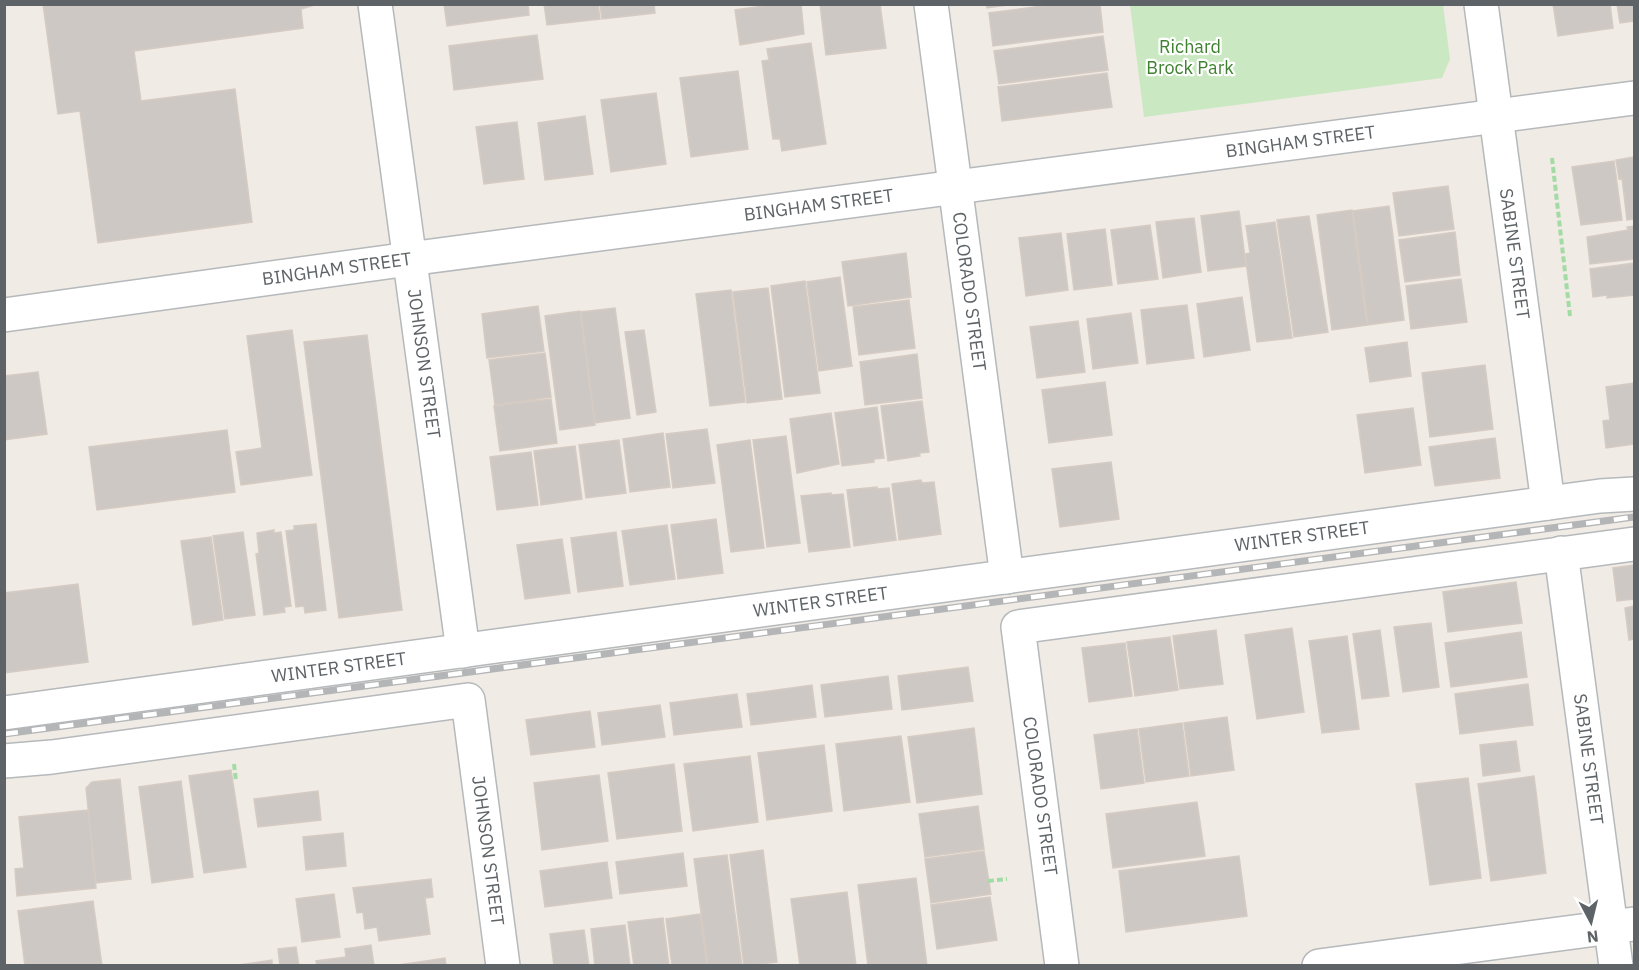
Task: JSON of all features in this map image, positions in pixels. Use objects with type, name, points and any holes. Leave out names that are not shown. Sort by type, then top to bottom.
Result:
[{"type":"street","name":"JOHNSON STREET","points":[[375,4],[463,651]]},
{"type":"street","name":"COLORADO STREET","points":[[931,4],[1007,577]]},
{"type":"street","name":"SABINE STREET","points":[[1481,4],[1548,503]]},
{"type":"street","name":"BINGHAM STREET","points":[[4,315],[409,259],[956,189],[1635,98]]},
{"type":"street","name":"WINTER STREET","points":[[4,713],[1548,503],[1635,494]]},
{"type":"street","points":[[1561,554],[1635,544]]},
{"type":"street","name":"COLORADO STREET","points":[[1062,966],[1018,627],[1561,554]]},
{"type":"street","name":"SABINE STREET","points":[[1561,554],[1622,926],[1616,966]]},
{"type":"street","name":"JOHNSON STREET","points":[[4,761],[63,756],[468,700],[503,966]]},
{"type":"street","points":[[1319,966],[1622,926]]},
{"type":"path","points":[[1552,158],[1570,316]]},
{"type":"path","points":[[988,881],[1007,879]]},
{"type":"green space","name":"Richard Brock Park","points":[[1130,5],[1443,5],[1450,59],[1442,78],[1144,117]]},
{"type":"building","points":[[43,4],[318,4],[301,9],[303,28],[134,51],[141,101],[235,89],[252,222],[98,243],[80,111],[58,114]]},
{"type":"building","points":[[444,4],[528,4],[529,15],[447,26]]},
{"type":"building","points":[[544,4],[598,4],[600,19],[547,25]]},
{"type":"building","points":[[600,4],[654,4],[655,13],[602,19]]},
{"type":"building","points":[[778,4],[801,4],[804,34],[740,45],[735,10]]},
{"type":"building","points":[[820,4],[880,4],[886,48],[826,55]]},
{"type":"building","points":[[986,4],[1014,4],[987,8]]},
{"type":"building","points":[[1057,4],[1100,4],[1103,32],[993,46],[989,13]]},
{"type":"building","points":[[1553,4],[1610,4],[1613,28],[1558,36]]},
{"type":"building","points":[[1617,4],[1634,4],[1634,21],[1620,23]]},
{"type":"building","points":[[537,35],[543,79],[454,90],[449,46]]},
{"type":"building","points":[[1103,36],[1108,70],[999,84],[994,51]]},
{"type":"building","points":[[811,43],[826,144],[782,151],[780,139],[773,139],[762,61],[769,60],[767,49]]},
{"type":"building","points":[[738,71],[748,149],[691,157],[680,78]]},
{"type":"building","points":[[1107,73],[1112,107],[1002,121],[998,87]]},
{"type":"building","points":[[656,93],[666,164],[611,172],[601,100]]},
{"type":"building","points":[[585,116],[593,174],[545,180],[538,123]]},
{"type":"building","points":[[517,122],[524,179],[484,184],[476,127]]},
{"type":"building","points":[[1634,157],[1634,219],[1627,220],[1622,178],[1619,179],[1616,160]]},
{"type":"building","points":[[1614,161],[1622,220],[1581,225],[1572,167]]},
{"type":"building","points":[[1448,186],[1454,229],[1399,236],[1393,193]]},
{"type":"building","points":[[1389,206],[1404,320],[1368,325],[1353,211]]},
{"type":"building","points":[[1352,210],[1367,325],[1332,330],[1317,215]]},
{"type":"building","points":[[1239,211],[1246,266],[1208,271],[1201,216]]},
{"type":"building","points":[[1309,216],[1328,332],[1294,337],[1277,220]]},
{"type":"building","points":[[1194,218],[1201,272],[1163,278],[1156,222]]},
{"type":"building","points":[[1275,222],[1292,338],[1257,342],[1245,254],[1250,253],[1246,226]]},
{"type":"building","points":[[1150,225],[1158,279],[1118,284],[1111,230]]},
{"type":"building","points":[[1634,226],[1634,259],[1590,264],[1587,237],[1628,230],[1627,227]]},
{"type":"building","points":[[1105,229],[1112,285],[1074,290],[1067,234]]},
{"type":"building","points":[[1455,232],[1460,275],[1405,282],[1399,240]]},
{"type":"building","points":[[1061,233],[1068,290],[1026,296],[1019,238]]},
{"type":"building","points":[[906,253],[911,297],[848,306],[842,262]]},
{"type":"building","points":[[1634,263],[1634,295],[1593,297],[1590,269]]},
{"type":"building","points":[[840,277],[852,366],[819,371],[807,282]]},
{"type":"building","points":[[1461,279],[1467,322],[1411,329],[1406,286]]},
{"type":"building","points":[[805,281],[820,393],[785,397],[771,286]]},
{"type":"building","points":[[768,288],[782,399],[747,403],[733,292]]},
{"type":"building","points":[[731,290],[745,402],[710,406],[696,294]]},
{"type":"building","points":[[1242,297],[1250,350],[1204,357],[1197,304]]},
{"type":"building","points":[[909,300],[915,348],[859,355],[853,307]]},
{"type":"building","points":[[1187,305],[1194,358],[1147,364],[1141,310]]},
{"type":"building","points":[[538,306],[544,351],[487,358],[482,314]]},
{"type":"building","points":[[615,308],[630,418],[595,423],[581,312]]},
{"type":"building","points":[[580,311],[595,425],[560,430],[545,316]]},
{"type":"building","points":[[1131,313],[1138,363],[1093,369],[1087,319]]},
{"type":"building","points":[[1078,321],[1085,372],[1037,378],[1030,327]]},
{"type":"building","points":[[292,330],[312,475],[241,485],[236,452],[262,448],[247,336]]},
{"type":"building","points":[[644,330],[656,412],[637,415],[625,332]]},
{"type":"building","points":[[367,335],[402,610],[339,618],[304,342]]},
{"type":"building","points":[[1407,342],[1411,376],[1370,382],[1365,348]]},
{"type":"building","points":[[545,353],[551,397],[495,405],[489,360]]},
{"type":"building","points":[[917,354],[922,398],[865,405],[860,362]]},
{"type":"building","points":[[1485,365],[1493,429],[1430,437],[1422,373]]},
{"type":"building","points":[[38,372],[47,434],[4,440],[4,376]]},
{"type":"building","points":[[1105,382],[1112,435],[1049,443],[1042,390]]},
{"type":"building","points":[[1634,383],[1634,444],[1606,448],[1603,421],[1610,420],[1606,387]]},
{"type":"building","points":[[551,399],[557,443],[500,451],[494,406]]},
{"type":"building","points":[[922,401],[929,452],[919,453],[920,456],[888,461],[881,406]]},
{"type":"building","points":[[877,407],[884,458],[874,459],[874,462],[842,466],[835,413]]},
{"type":"building","points":[[1413,408],[1421,465],[1365,473],[1357,415]]},
{"type":"building","points":[[831,413],[839,464],[797,473],[790,419]]},
{"type":"building","points":[[707,429],[715,483],[673,488],[666,434]]},
{"type":"building","points":[[227,430],[235,492],[97,510],[89,447]]},
{"type":"building","points":[[663,433],[670,487],[630,492],[623,439]]},
{"type":"building","points":[[786,436],[800,543],[767,547],[753,440]]},
{"type":"building","points":[[1495,438],[1500,478],[1435,486],[1429,447]]},
{"type":"building","points":[[619,440],[626,493],[586,498],[579,445]]},
{"type":"building","points":[[750,440],[764,548],[731,552],[717,445]]},
{"type":"building","points":[[575,446],[582,499],[541,505],[534,451]]},
{"type":"building","points":[[531,452],[538,505],[497,510],[490,457]]},
{"type":"building","points":[[1111,462],[1119,519],[1060,527],[1052,469]]},
{"type":"building","points":[[921,480],[922,483],[934,482],[941,534],[899,540],[892,484]]},
{"type":"building","points":[[877,487],[877,489],[889,488],[896,540],[854,546],[847,490]]},
{"type":"building","points":[[831,493],[831,495],[843,494],[850,547],[809,552],[801,496]]},
{"type":"building","points":[[716,519],[723,573],[678,579],[671,525]]},
{"type":"building","points":[[316,524],[326,610],[305,613],[304,606],[296,607],[286,531],[294,530],[294,526]]},
{"type":"building","points":[[667,525],[675,579],[630,585],[622,531]]},
{"type":"building","points":[[274,530],[274,533],[281,532],[291,606],[284,607],[285,612],[264,615],[256,554],[259,553],[257,533]]},
{"type":"building","points":[[243,532],[255,615],[225,619],[213,536]]},
{"type":"building","points":[[616,532],[623,586],[578,592],[571,538]]},
{"type":"building","points":[[211,537],[223,620],[193,625],[181,541]]},
{"type":"building","points":[[562,539],[570,593],[525,599],[517,545]]},
{"type":"building","points":[[1634,565],[1634,599],[1617,601],[1613,568]]},
{"type":"building","points":[[1516,582],[1522,623],[1448,632],[1443,592]]},
{"type":"building","points":[[78,584],[88,662],[4,673],[4,593]]},
{"type":"building","points":[[1634,606],[1634,639],[1629,640],[1625,608]]},
{"type":"building","points":[[1431,623],[1439,687],[1403,692],[1394,627]]},
{"type":"building","points":[[1292,628],[1304,712],[1257,719],[1245,635]]},
{"type":"building","points":[[1216,630],[1223,684],[1180,689],[1173,636]]},
{"type":"building","points":[[1380,630],[1389,696],[1362,699],[1353,634]]},
{"type":"building","points":[[1521,632],[1527,677],[1451,687],[1445,643]]},
{"type":"building","points":[[1347,636],[1359,729],[1322,733],[1309,641]]},
{"type":"building","points":[[1170,637],[1178,690],[1135,696],[1127,642]]},
{"type":"building","points":[[1125,643],[1132,696],[1089,702],[1082,648]]},
{"type":"building","points":[[968,667],[973,701],[902,710],[898,676]]},
{"type":"building","points":[[888,676],[892,709],[825,717],[821,685]]},
{"type":"building","points":[[1528,684],[1533,725],[1460,734],[1455,694]]},
{"type":"building","points":[[812,685],[816,717],[751,725],[747,694]]},
{"type":"building","points":[[737,694],[742,727],[674,735],[670,703]]},
{"type":"building","points":[[660,705],[665,737],[602,745],[598,713]]},
{"type":"building","points":[[590,711],[595,747],[531,755],[526,720]]},
{"type":"building","points":[[1227,717],[1234,770],[1191,776],[1184,723]]},
{"type":"building","points":[[1182,723],[1189,776],[1146,782],[1139,729]]},
{"type":"building","points":[[974,728],[982,794],[917,803],[908,737]]},
{"type":"building","points":[[1137,729],[1144,783],[1101,789],[1094,735]]},
{"type":"building","points":[[901,736],[910,802],[844,811],[836,744]]},
{"type":"building","points":[[1516,741],[1520,771],[1483,776],[1480,745]]},
{"type":"building","points":[[824,745],[832,811],[767,820],[758,753]]},
{"type":"building","points":[[750,756],[758,822],[693,831],[684,764]]},
{"type":"building","points":[[674,764],[682,831],[617,839],[608,773]]},
{"type":"building","points":[[231,770],[246,867],[204,873],[189,776]]},
{"type":"building","points":[[599,775],[608,841],[542,850],[534,783]]},
{"type":"building","points":[[1534,776],[1546,873],[1491,881],[1478,784]]},
{"type":"building","points":[[1468,778],[1481,878],[1430,885],[1416,784]]},
{"type":"building","points":[[120,779],[131,879],[96,883],[86,788],[92,782]]},
{"type":"building","points":[[181,781],[193,877],[152,883],[139,787]]},
{"type":"building","points":[[318,791],[321,820],[258,827],[254,799]]},
{"type":"building","points":[[1197,802],[1205,856],[1113,868],[1106,814]]},
{"type":"building","points":[[978,806],[984,849],[925,857],[919,814]]},
{"type":"building","points":[[88,810],[96,888],[17,896],[15,869],[24,868],[19,817]]},
{"type":"building","points":[[343,833],[346,866],[306,870],[303,837]]},
{"type":"building","points":[[763,850],[777,962],[744,966],[730,855]]},
{"type":"building","points":[[984,851],[991,894],[931,903],[925,859]]},
{"type":"building","points":[[683,853],[687,886],[620,894],[616,862]]},
{"type":"building","points":[[727,855],[742,966],[708,966],[694,859]]},
{"type":"building","points":[[1239,856],[1247,916],[1126,932],[1119,871]]},
{"type":"building","points":[[607,862],[612,898],[545,907],[540,871]]},
{"type":"building","points":[[916,878],[927,966],[868,966],[858,885]]},
{"type":"building","points":[[431,879],[433,897],[425,898],[430,934],[379,941],[377,927],[365,929],[363,912],[357,913],[353,888]]},
{"type":"building","points":[[847,892],[856,966],[800,966],[791,899]]},
{"type":"building","points":[[334,894],[340,937],[302,942],[296,899]]},
{"type":"building","points":[[990,897],[997,940],[937,949],[931,905]]},
{"type":"building","points":[[93,901],[102,966],[25,966],[18,911]]},
{"type":"building","points":[[700,914],[707,966],[672,966],[666,919]]},
{"type":"building","points":[[663,918],[669,966],[634,966],[628,922]]},
{"type":"building","points":[[625,925],[630,966],[595,966],[591,929]]},
{"type":"building","points":[[584,930],[589,966],[554,966],[550,934]]},
{"type":"building","points":[[371,945],[374,966],[317,966],[316,961],[346,957],[345,949]]},
{"type":"building","points":[[296,947],[299,966],[280,966],[278,949]]},
{"type":"building","points":[[445,958],[446,966],[392,966]]},
{"type":"building","points":[[272,960],[272,966],[233,966]]},
{"type":"railway","points":[[4,734],[1634,517]]}]
